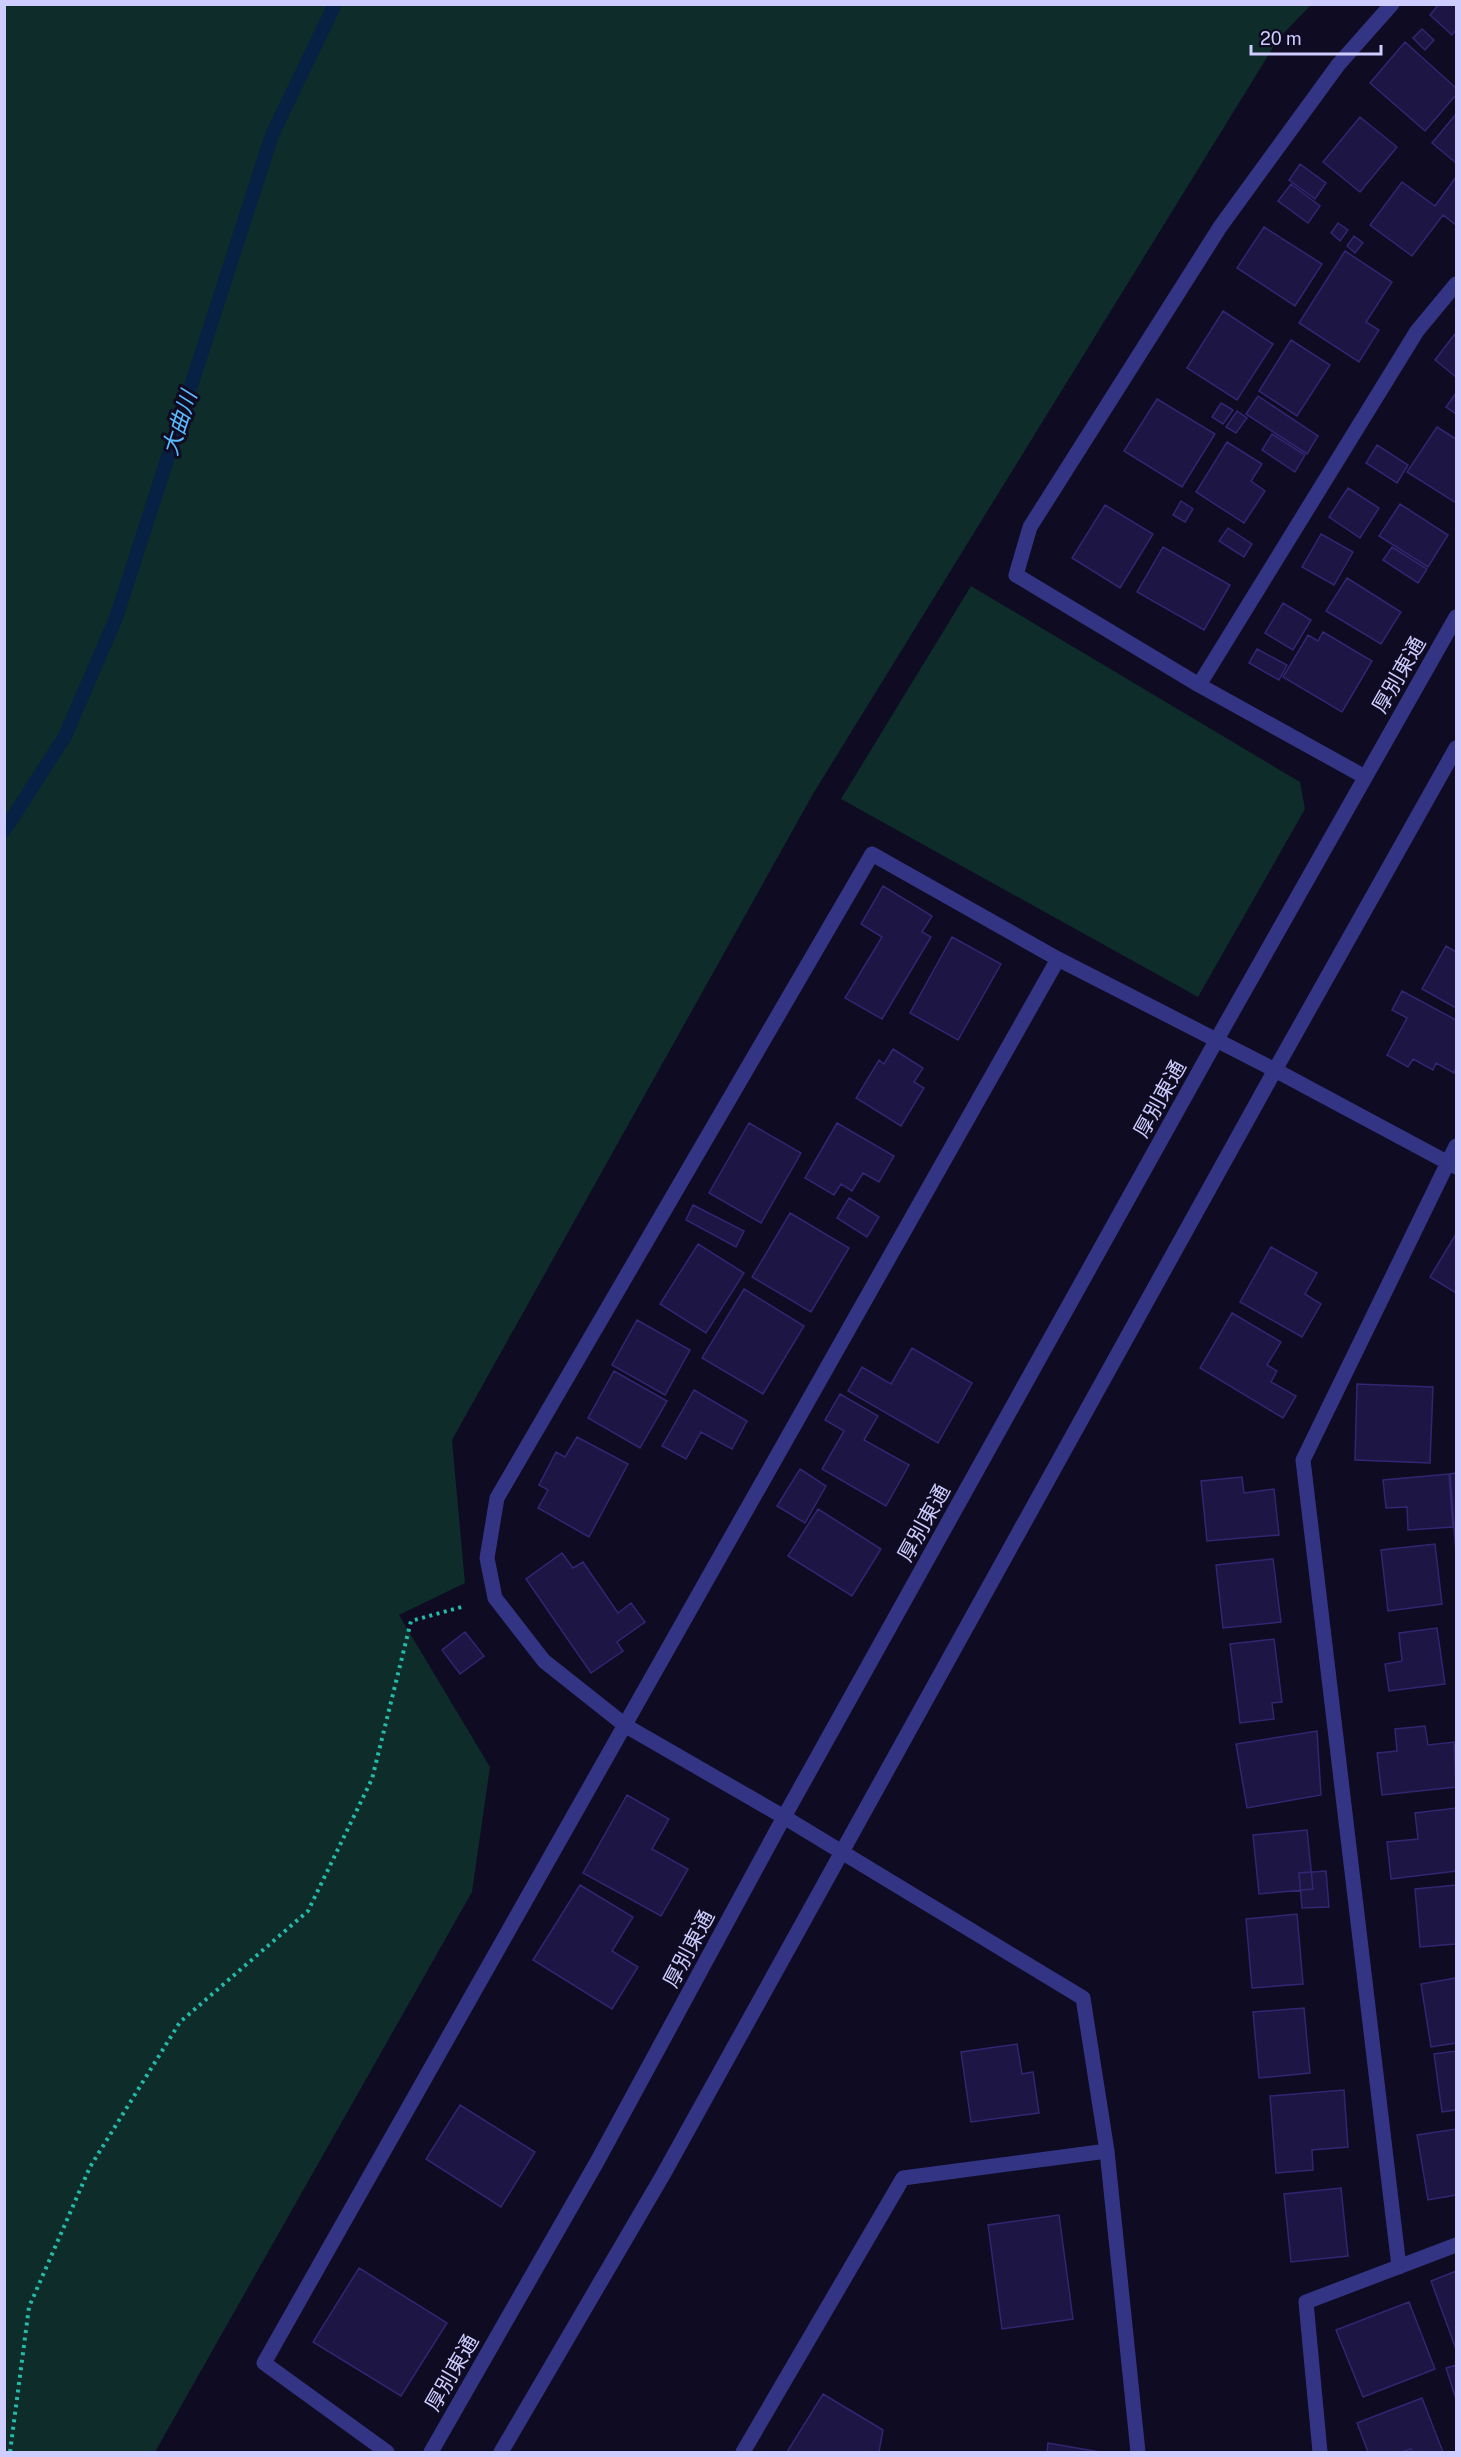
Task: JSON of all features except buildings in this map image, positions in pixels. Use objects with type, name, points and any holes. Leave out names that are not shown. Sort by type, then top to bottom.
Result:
[{"type":"street","points":[[1365,777],[1199,685],[1016,575],[1030,527],[1220,227],[1338,65],[1392,4]]},
{"type":"street","points":[[1199,685],[1417,332],[1456,284]]},
{"type":"street","name":"厚別東通","points":[[431,2452],[598,2160],[784,1817],[1216,1041],[1456,617]]},
{"type":"street","points":[[501,2452],[663,2175],[1275,1070],[1456,748]]},
{"type":"street","points":[[1138,2452],[1107,2151],[1083,1998],[784,1817],[626,1726],[544,1661],[495,1598],[487,1557],[497,1498],[872,854],[1058,959],[1275,1070],[1452,1165]]},
{"type":"street","points":[[387,2452],[264,2363],[1058,959]]},
{"type":"street","points":[[1399,2267],[1303,1460],[1452,1165],[1456,1146]]},
{"type":"street","points":[[743,2452],[903,2178],[1107,2151]]},
{"type":"street","points":[[1320,2452],[1306,2302],[1456,2245]]},
{"type":"path","points":[[10,2452],[29,2307],[90,2167],[180,2022],[308,1911],[372,1779],[411,1621],[495,1598]]},
{"type":"green space","points":[[5,4],[1311,5],[1279,38],[813,794],[452,1440],[465,1583],[399,1615],[490,1767],[472,1892],[155,2452],[5,2452]]},
{"type":"green space","points":[[971,586],[1300,782],[1305,809],[1198,997],[841,799]]},
{"type":"waterway","name":"大曲川","points":[[4,831],[65,736],[116,618],[272,135],[335,4]]}]
